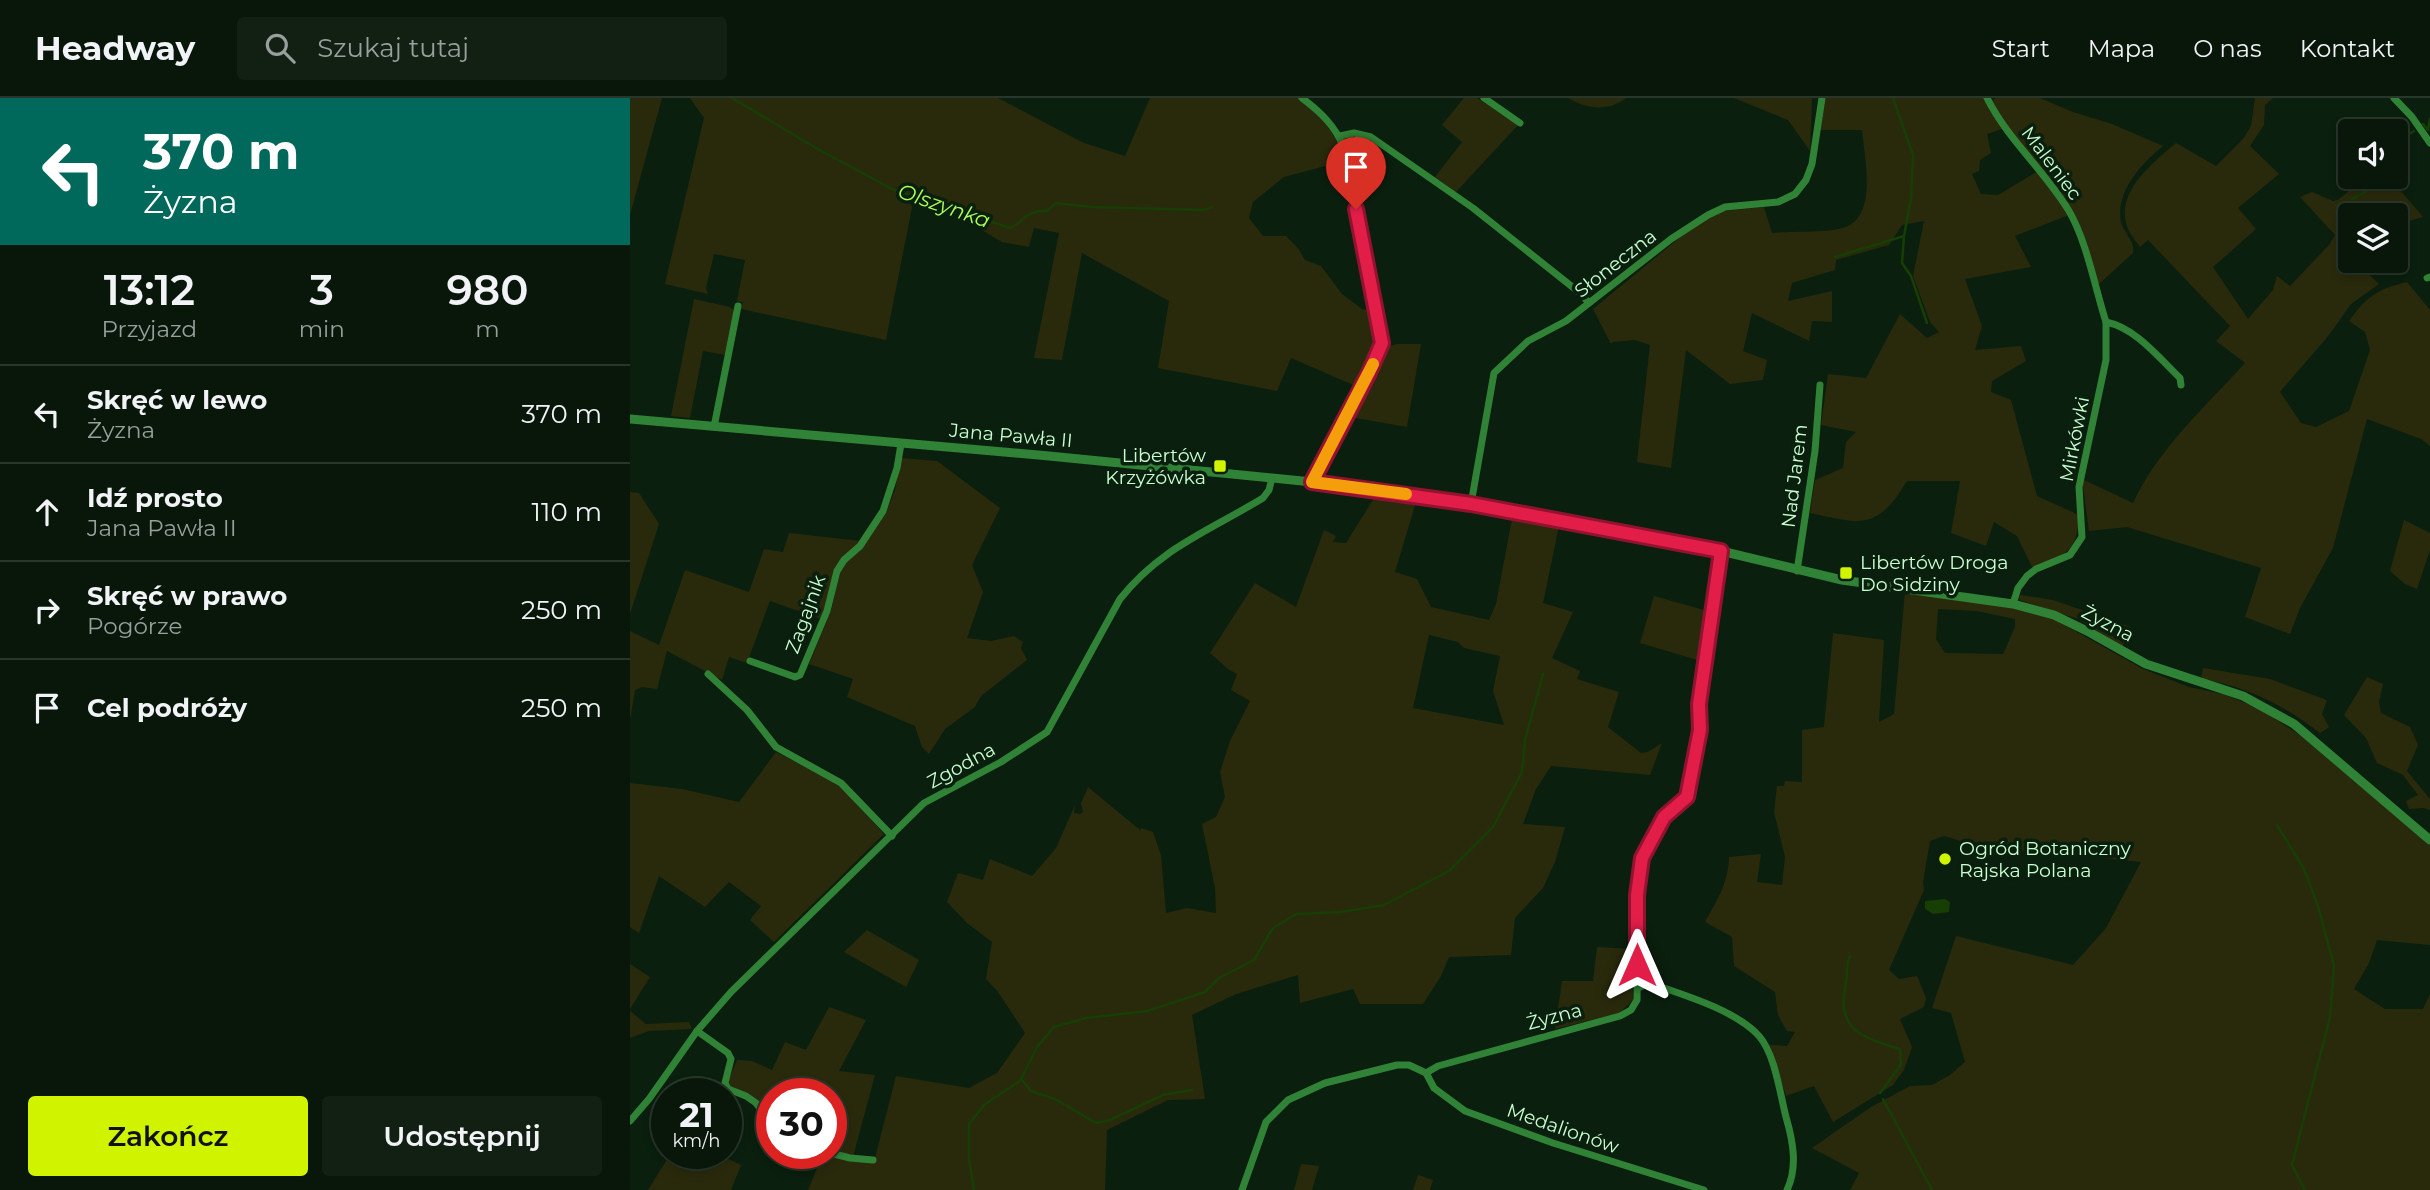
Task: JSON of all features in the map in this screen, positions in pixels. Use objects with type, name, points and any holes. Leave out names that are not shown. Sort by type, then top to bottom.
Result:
[{"type":"street","points":[[1484,98],[1520,123]]},
{"type":"street","name":"Słoneczna","points":[[1471,504],[1494,373],[1528,341],[1566,320],[1671,239],[1717,209],[1778,202],[1795,194],[1806,180],[1812,164],[1822,98]]},
{"type":"street","name":"Maleniec","points":[[1987,98],[1995,113],[2053,185],[2071,214],[2096,290]]},
{"type":"street","points":[[2394,98],[2412,117],[2430,143]]},
{"type":"street","points":[[1304,99],[1319,111],[1339,136],[1382,343],[1312,482]]},
{"type":"street","points":[[1339,136],[1354,133],[1371,137],[1473,208],[1589,303]]},
{"type":"street","name":"Mirkówki","points":[[2013,604],[2018,588],[2027,576],[2036,569],[2070,555],[2082,537],[2079,487],[2106,360],[2106,322],[2096,290]]},
{"type":"street","points":[[714,427],[738,306]]},
{"type":"street","points":[[2106,322],[2119,325],[2150,348],[2180,378],[2181,385]]},
{"type":"street","name":"Nad Jarem","points":[[1797,571],[1815,451],[1820,385]]},
{"type":"street","name":"Jana Pawła II","points":[[630,419],[1312,482],[1471,504],[1595,527]]},
{"type":"street","name":"Zagajnik","points":[[750,661],[795,677],[800,675],[827,611],[837,571],[844,559],[860,546],[883,511],[897,468],[901,444]]},
{"type":"street","name":"Zgodna","points":[[630,1121],[649,1099],[697,1031],[731,992],[924,803],[984,772],[1047,732],[1120,599],[1134,581],[1163,555],[1263,498],[1269,490],[1272,478]]},
{"type":"street","name":"Żyzna","points":[[1595,527],[1721,551],[1842,580],[2013,604],[2054,615],[2146,664],[2243,696],[2283,718],[2307,733],[2430,840]]},
{"type":"street","points":[[1721,551],[1699,704],[1700,730],[1687,797],[1664,817],[1642,858],[1637,895],[1637,988],[1649,983],[1719,1010],[1760,1037],[1773,1065],[1794,1149],[1791,1181],[1787,1190]]},
{"type":"street","points":[[708,674],[747,710],[776,747],[841,783],[892,835]]},
{"type":"street","name":"Żyzna","points":[[1426,1073],[1438,1066],[1620,1016],[1631,1010],[1637,1000],[1637,988]]},
{"type":"street","points":[[697,1031],[731,1059],[725,1083],[728,1089],[756,1103]]},
{"type":"street","points":[[1242,1190],[1266,1122],[1288,1100],[1325,1083],[1397,1065],[1409,1065],[1426,1073]]},
{"type":"street","name":"Medalionów","points":[[1426,1073],[1434,1088],[1465,1111],[1553,1143],[1703,1190]]},
{"type":"street","points":[[847,1157],[873,1160]]},
{"type":"shaded area","points":[[630,98],[662,98],[630,215]]},
{"type":"shaded area","points":[[690,98],[998,98],[1084,143],[1125,156],[1150,98],[1298,98],[1332,133],[1344,161],[1284,177],[1253,202],[1249,218],[1263,236],[1286,236],[1305,260],[1321,266],[1342,294],[1362,309],[1371,311],[1376,333],[1373,359],[1358,387],[1291,358],[1277,391],[1158,368],[1169,301],[1082,253],[1062,360],[1034,358],[1059,233],[1034,228],[1029,247],[1002,242],[957,216],[913,202],[886,340],[741,309],[743,302],[737,301],[745,260],[714,254],[706,288],[708,294],[665,284],[704,118]]},
{"type":"shaded area","points":[[1464,98],[1477,98],[1518,125],[1456,192],[1435,177],[1462,142],[1442,125]]},
{"type":"shaded area","points":[[1568,98],[1626,98],[1605,107],[1590,107]]},
{"type":"shaded area","points":[[1734,98],[1812,98],[1810,151],[1788,120]]},
{"type":"shaded area","points":[[1824,98],[1985,98],[2002,129],[1987,134],[1991,153],[1980,160],[1979,171],[1972,174],[1981,194],[1998,195],[2038,171],[2069,215],[2015,236],[2031,267],[1965,279],[1982,326],[1975,350],[2021,346],[2026,361],[1992,381],[1991,392],[2011,400],[2037,496],[2079,515],[2076,537],[2061,555],[2032,567],[2017,536],[1994,522],[1986,546],[1951,533],[1960,481],[1907,481],[1886,509],[1866,520],[1842,520],[1810,513],[1815,480],[1843,468],[1846,442],[1856,432],[1821,425],[1828,374],[1866,378],[1900,314],[1927,338],[1939,332],[1930,322],[1913,276],[1924,221],[1902,225],[1889,245],[1836,260],[1835,270],[1792,283],[1788,301],[1832,291],[1832,322],[1812,321],[1809,341],[1752,313],[1743,351],[1767,360],[1763,380],[1730,384],[1686,350],[1671,468],[1637,462],[1650,345],[1635,340],[1611,344],[1593,309],[1701,220],[1725,211],[1764,207],[1772,233],[1836,230],[1854,222],[1861,212],[1867,185],[1862,130],[1820,130]]},
{"type":"shaded area","points":[[2040,98],[2163,146],[2138,170],[2122,200],[2121,222],[2132,244],[2133,253],[2098,285],[2074,217],[2000,117],[1992,100]]},
{"type":"shaded area","points":[[2255,98],[2273,98],[2265,105],[2264,125],[2250,146],[2279,174],[2238,208],[2256,229],[2213,267],[2248,319],[2273,290],[2277,276],[2290,286],[2329,245],[2335,235],[2300,197],[2312,192],[2333,201],[2351,189],[2399,189],[2423,217],[2408,221],[2408,203],[2338,203],[2338,273],[2368,273],[2379,284],[2351,304],[2329,335],[2280,392],[2301,423],[2316,427],[2349,411],[2370,350],[2365,332],[2349,321],[2362,305],[2381,291],[2407,282],[2430,310],[2430,446],[2421,439],[2367,419],[2333,548],[2300,608],[2290,634],[2245,617],[2261,568],[2127,527],[2089,531],[2082,479],[2133,503],[2143,483],[2169,447],[2245,363],[2216,341],[2230,326],[2148,240],[2140,247],[2127,226],[2125,211],[2127,199],[2140,177],[2176,143],[2216,166],[2243,139],[2251,126]]},
{"type":"shaded area","points":[[694,299],[730,307],[735,311],[726,355],[703,351],[690,418],[671,416]]},
{"type":"shaded area","points":[[1421,344],[1407,427],[1350,417],[1374,385],[1386,347]]},
{"type":"shaded area","points":[[901,458],[937,461],[1000,508],[972,565],[983,592],[967,638],[991,641],[1014,636],[1023,642],[1021,648],[1027,660],[981,696],[975,707],[945,729],[929,754],[922,747],[915,726],[847,697],[853,679],[809,664],[831,611],[840,573],[846,561],[862,548],[886,513],[895,490]]},
{"type":"shaded area","points":[[630,492],[639,493],[659,524],[630,614]]},
{"type":"shaded area","points":[[1376,495],[1416,502],[1395,572],[1417,579],[1431,607],[1489,620],[1496,604],[1512,519],[1559,526],[1543,603],[1573,612],[1552,658],[1580,671],[1577,679],[1619,692],[1608,727],[1641,753],[1648,752],[1662,743],[1650,775],[1551,766],[1536,789],[1523,824],[1565,827],[1555,862],[1543,888],[1515,918],[1511,955],[1449,957],[1441,976],[1423,1004],[1360,1004],[1353,989],[1300,1003],[1298,975],[1236,994],[1192,1015],[1205,1099],[1168,1100],[1107,1130],[1105,1190],[808,1190],[817,1169],[847,1169],[847,1159],[874,1162],[896,1076],[969,1088],[997,1073],[1025,1033],[998,992],[986,979],[992,942],[967,923],[947,902],[958,873],[983,880],[990,859],[1032,876],[1056,848],[1075,805],[1074,813],[1083,812],[1081,803],[1088,787],[1140,830],[1141,828],[1153,832],[1161,855],[1166,913],[1187,908],[1216,913],[1215,888],[1202,824],[1216,817],[1225,797],[1220,772],[1230,741],[1250,701],[1231,690],[1237,674],[1210,653],[1255,583],[1296,607],[1324,530],[1336,536],[1333,542],[1346,543]],"holes":[[[1429,635],[1458,642],[1464,648],[1500,656],[1493,691],[1504,725],[1413,708]]]},
{"type":"shaded area","points":[[2404,520],[2430,533],[2430,550],[2417,589],[2405,584],[2390,571]]},
{"type":"shaded area","points":[[789,533],[861,541],[842,558],[821,619],[770,601],[747,663],[729,657],[722,680],[667,651],[657,689],[642,687],[635,690],[630,720],[630,631],[659,645],[685,570],[749,592],[764,549],[783,552]]},
{"type":"shaded area","points":[[1905,592],[2018,608],[2052,618],[2143,669],[2189,687],[2223,694],[2260,709],[2301,736],[2430,845],[2430,945],[2377,940],[2369,963],[2354,989],[2385,1009],[2423,1009],[2430,994],[2430,1190],[1850,1190],[1859,1173],[1812,1148],[1871,1107],[1910,1086],[1932,1085],[1965,1062],[1951,1013],[1932,1008],[1956,936],[2073,965],[2106,928],[2141,862],[1977,846],[1944,836],[1930,841],[1924,890],[1889,970],[1899,979],[1917,976],[1926,998],[1924,1007],[1900,1019],[1912,1047],[1904,1070],[1893,1085],[1833,1122],[1814,1086],[1786,1096],[1770,1045],[1787,1046],[1795,1032],[1787,1031],[1778,1015],[1775,992],[1734,966],[1732,937],[1705,922],[1724,883],[1729,857],[1761,854],[1757,882],[1782,885],[1785,857],[1774,812],[1777,786],[1784,786],[1785,781],[1802,782],[1802,730],[1824,727],[1833,633],[1884,640],[1879,722],[1894,714]],"holes":[[[1938,609],[1976,611],[2015,619],[2015,627],[2003,654],[1945,653],[1936,639]]]},
{"type":"shaded area","points":[[2020,595],[2053,600],[2131,627],[2122,647],[2078,619],[2019,600]]},
{"type":"shaded area","points":[[1654,596],[1711,612],[1701,661],[1640,643]]},
{"type":"shaded area","points":[[2203,668],[2270,679],[2327,700],[2322,714],[2329,727],[2320,733],[2264,698],[2234,686],[2201,679]]},
{"type":"shaded area","points":[[2367,677],[2383,684],[2379,702],[2381,713],[2410,727],[2418,745],[2407,771],[2430,799],[2430,810],[2409,809],[2406,801],[2418,795],[2403,775],[2377,763],[2366,738],[2344,715]]},
{"type":"shaded area","points":[[776,752],[832,781],[845,791],[884,834],[774,942],[750,920],[761,906],[729,882],[705,907],[659,876],[639,933],[630,927],[630,783],[682,789],[739,802]]},
{"type":"shaded area","points":[[1945,899],[1950,902],[1949,912],[1933,914],[1925,909],[1925,901]]},
{"type":"shaded area","points":[[867,930],[919,960],[906,987],[844,952]]},
{"type":"shaded area","points":[[1597,947],[1632,949],[1633,1000],[1619,1013],[1555,1029],[1562,981],[1593,981]]},
{"type":"shaded area","points":[[630,964],[650,977],[630,1009]]},
{"type":"shaded area","points":[[829,1007],[866,1020],[839,1071],[875,1075],[853,1157],[847,1156],[847,1078],[756,1078],[756,1100],[742,1093],[742,1078],[730,1078],[737,1060],[752,1061],[772,1070],[785,1042],[806,1050]]},
{"type":"shaded area","points":[[630,1011],[646,1024],[689,1022],[692,1029],[649,1031],[630,1038]]},
{"type":"shaded area","points":[[1301,1164],[1319,1166],[1312,1190],[1294,1190]]},
{"type":"shaded area","points":[[661,1169],[739,1169],[731,1190],[648,1190]]},
{"type":"shaded area","points":[[1418,1175],[1433,1180],[1430,1190],[1413,1190]]},
{"type":"waterway","name":"Olszynka","points":[[732,98],[892,189],[1010,228],[1030,214],[1047,211],[1056,203],[1092,207],[1203,210],[1212,207]]},
{"type":"waterway","points":[[1893,98],[1913,155],[1911,198],[1902,263],[1911,276],[1927,323]]},
{"type":"waterway","points":[[2423,124],[2428,130],[2430,119]]},
{"type":"waterway","points":[[2408,135],[2414,131]]},
{"type":"waterway","points":[[2352,199],[2369,189]]},
{"type":"waterway","points":[[1835,257],[1904,236]]},
{"type":"waterway","points":[[974,1190],[969,1158],[969,1124],[985,1104],[1020,1081],[1037,1047],[1054,1027],[1086,1018],[1147,1011],[1205,992],[1219,978],[1254,960],[1273,928],[1296,914],[1341,912],[1384,905],[1449,871],[1493,827],[1522,772],[1525,740],[1543,674]]},
{"type":"waterway","points":[[2277,825],[2304,869],[2318,906],[2334,966],[2330,1017],[2292,1165],[2305,1190]]},
{"type":"waterway","points":[[1850,956],[1844,999],[1844,1011],[1848,1021],[1874,1041],[1900,1049],[1901,1065],[1880,1093]]},
{"type":"waterway","points":[[1022,1080],[1031,1091],[1055,1099],[1096,1123],[1110,1120],[1163,1095],[1192,1090]]},
{"type":"waterway","points":[[1883,1099],[1932,1190]]},
{"type":"slow traffic","points":[[1373,364],[1312,482],[1406,494]]},
{"type":"place","name":"Libertów Krzyżówka","points":[[1220,466]]},
{"type":"place","name":"Libertów Droga Do Sidziny","points":[[1846,573]]},
{"type":"place","name":"Ogród Botaniczny Rajska Polana","points":[[1945,859]]},
{"type":"route","points":[[1356,209],[1382,343],[1312,482],[1471,504],[1721,551],[1699,704],[1700,730],[1687,797],[1664,817],[1642,858],[1637,895],[1637,965]]}]
